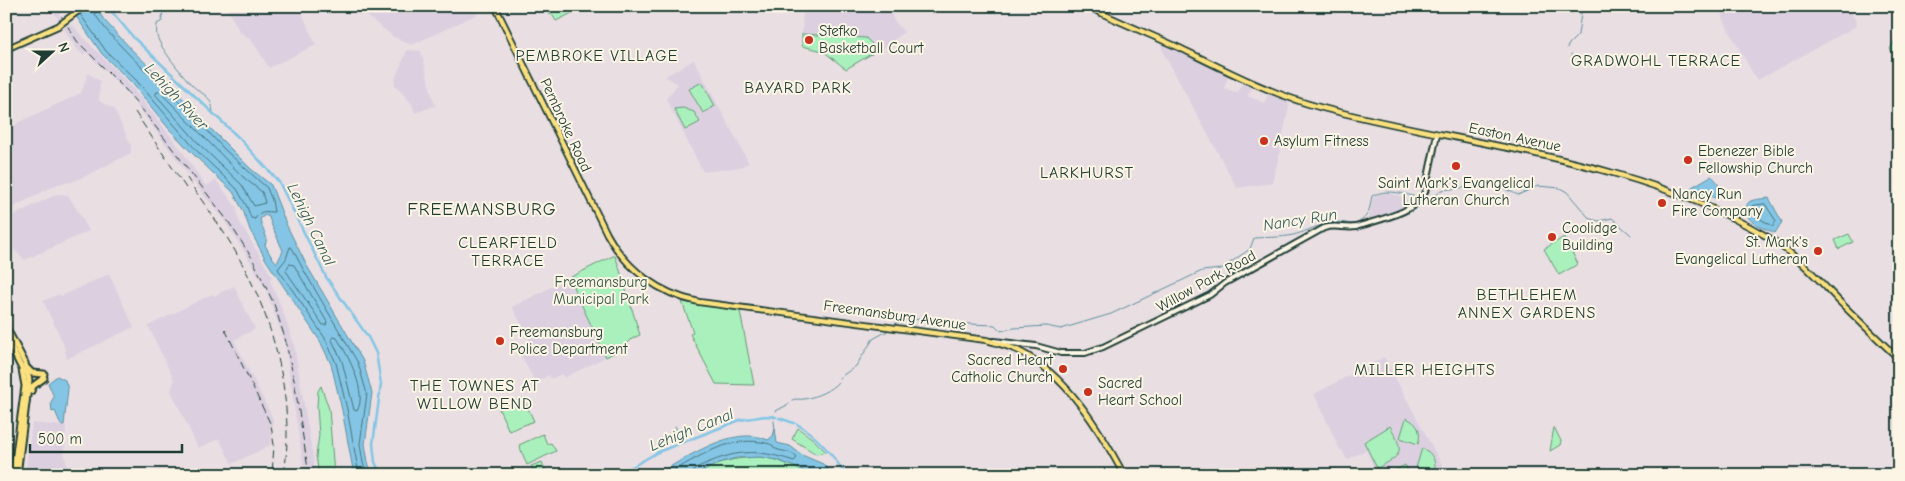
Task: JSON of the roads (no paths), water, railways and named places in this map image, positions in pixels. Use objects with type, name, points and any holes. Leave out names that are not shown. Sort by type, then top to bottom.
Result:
[{"type":"highway","points":[[6,327],[27,368],[29,380],[17,475]]},
{"type":"highway","points":[[6,337],[22,369],[26,386],[13,475]]},
{"type":"highway","points":[[27,368],[32,373],[44,376],[33,386],[28,398]]},
{"type":"main road","points":[[6,47],[53,26],[81,6]]},
{"type":"main road","points":[[6,47],[58,26],[85,6]]},
{"type":"main road","name":"Pembroke Road","points":[[495,6],[606,234],[618,252]]},
{"type":"main road","points":[[1075,6],[1081,6]]},
{"type":"main road","name":"Easton Avenue","points":[[1087,6],[1116,22],[1163,41],[1278,95],[1330,110],[1592,167],[1678,194],[1736,220],[1767,236],[1788,250],[1899,359]]},
{"type":"main road","name":"Willow Park Road","points":[[986,340],[1036,346],[1067,354],[1096,350],[1210,295],[1225,283],[1324,228],[1332,226],[1356,227],[1407,210],[1422,198],[1437,134]]},
{"type":"main road","name":"Freemansburg Avenue","points":[[618,252],[633,269],[650,282],[665,291],[688,300],[986,340],[1018,351],[1037,362],[1057,378],[1098,429],[1124,475]]},
{"type":"water","name":"Lehigh River","points":[[69,6],[95,6],[104,20],[134,52],[194,109],[202,120],[251,169],[271,185],[287,226],[307,266],[363,361],[372,393],[365,444],[372,475],[354,475],[331,364],[320,341],[266,260],[233,192],[169,129],[132,83],[102,54]],"holes":[[[265,215],[269,217],[283,251],[277,263],[265,245],[266,236],[260,219]]]},
{"type":"water","points":[[1711,176],[1719,187],[1718,199],[1692,190],[1692,187]]},
{"type":"water","points":[[1769,198],[1782,222],[1775,233],[1757,225],[1747,214],[1746,207],[1749,202]]},
{"type":"water","points":[[57,376],[65,380],[68,389],[64,425],[61,425],[55,411],[52,412],[51,402],[54,397],[48,383]]},
{"type":"water","points":[[775,429],[777,443],[790,446],[802,455],[823,464],[834,475],[814,475],[777,460],[760,457],[736,458],[719,463],[696,475],[655,475],[695,453],[725,440],[740,436],[754,436],[768,440],[773,436]]},
{"type":"waterway","name":"Lehigh Canal","points":[[107,6],[134,38],[239,138],[279,182],[326,277],[368,337],[376,353],[381,384],[373,444],[375,462],[381,475]]},
{"type":"waterway","name":"Lehigh River","points":[[163,6],[162,21],[157,24],[159,41],[187,80],[209,99],[213,114]]},
{"type":"waterway","points":[[1567,48],[1578,35],[1582,6]]},
{"type":"waterway","points":[[1571,54],[1576,65]]},
{"type":"waterway","name":"Nancy Run","points":[[1424,198],[1434,197],[1441,190],[1480,186],[1490,182],[1518,195],[1538,186],[1560,188],[1567,192],[1590,219],[1599,221],[1612,218],[1631,235]]},
{"type":"waterway","name":"Nancy Run","points":[[894,326],[896,323],[906,320],[921,319],[944,323],[995,325],[1001,331],[1014,328],[1046,326],[1061,329],[1111,314],[1202,271],[1221,269],[1250,249],[1254,238],[1289,236],[1337,222],[1350,224],[1359,222],[1367,215],[1372,196],[1384,192],[1396,192],[1420,198]]},
{"type":"waterway","name":"Nancy Run","points":[[839,378],[856,366],[873,339],[891,329]]},
{"type":"waterway","name":"Nancy Run","points":[[792,400],[818,395],[827,391],[838,382]]},
{"type":"waterway","name":"Nancy Run","points":[[776,411],[789,404]]},
{"type":"waterway","name":"Lehigh Canal","points":[[618,475],[658,452],[740,420],[765,416],[776,417]]},
{"type":"waterway","name":"Lehigh Canal","points":[[779,418],[794,423]]},
{"type":"waterway","name":"Nancy Run","points":[[774,421],[775,430]]},
{"type":"waterway","name":"Lehigh Canal","points":[[797,424],[824,447],[846,475]]},
{"type":"waterway","points":[[675,426],[683,442]]},
{"type":"railway","points":[[55,6],[77,41],[125,89],[145,113],[228,221],[252,258],[274,304],[285,338],[294,380],[309,475]]},
{"type":"railway","points":[[135,112],[188,191]]},
{"type":"railway","points":[[187,178],[239,258],[252,283],[272,336],[279,363],[287,419],[284,475]]},
{"type":"railway","points":[[225,329],[271,425],[274,445],[272,475]]},
{"type":"place","name":"Stefko Basketball Court","points":[[809,40]]},
{"type":"place","name":"Asylum Fitness","points":[[1264,141]]},
{"type":"place","name":"Ebenezer Bible Fellowship Church","points":[[1688,160]]},
{"type":"place","name":"Saint Mark's Evangelical Lutheran Church","points":[[1456,166]]},
{"type":"place","name":"Nancy Run Fire Company","points":[[1662,203]]},
{"type":"place","name":"Coolidge Building","points":[[1552,237]]},
{"type":"place","name":"St. Mark's Evangelical Lutheran","points":[[1818,251]]},
{"type":"place","name":"Freemansburg Police Department","points":[[500,341]]},
{"type":"place","name":"Sacred Heart Catholic Church","points":[[1063,369]]},
{"type":"place","name":"Sacred Heart School","points":[[1088,392]]},
{"type":"district","name":"PEMBROKE VILLAGE","points":[[597,55]]},
{"type":"district","name":"GRADWOHL TERRACE","points":[[1656,60]]},
{"type":"district","name":"BAYARD PARK","points":[[798,87]]},
{"type":"district","name":"LARKHURST","points":[[1087,172]]},
{"type":"district","name":"FREEMANSBURG","points":[[482,209]]},
{"type":"district","name":"CLEARFIELD TERRACE","points":[[508,251]]},
{"type":"district","name":"BETHLEHEM ANNEX GARDENS","points":[[1527,303]]},
{"type":"district","name":"MILLER HEIGHTS","points":[[1425,369]]},
{"type":"district","name":"THE TOWNES AT WILLOW BEND","points":[[475,394]]},
{"type":"park label","name":"Freemansburg Municipal Park","points":[[601,290]]}]
